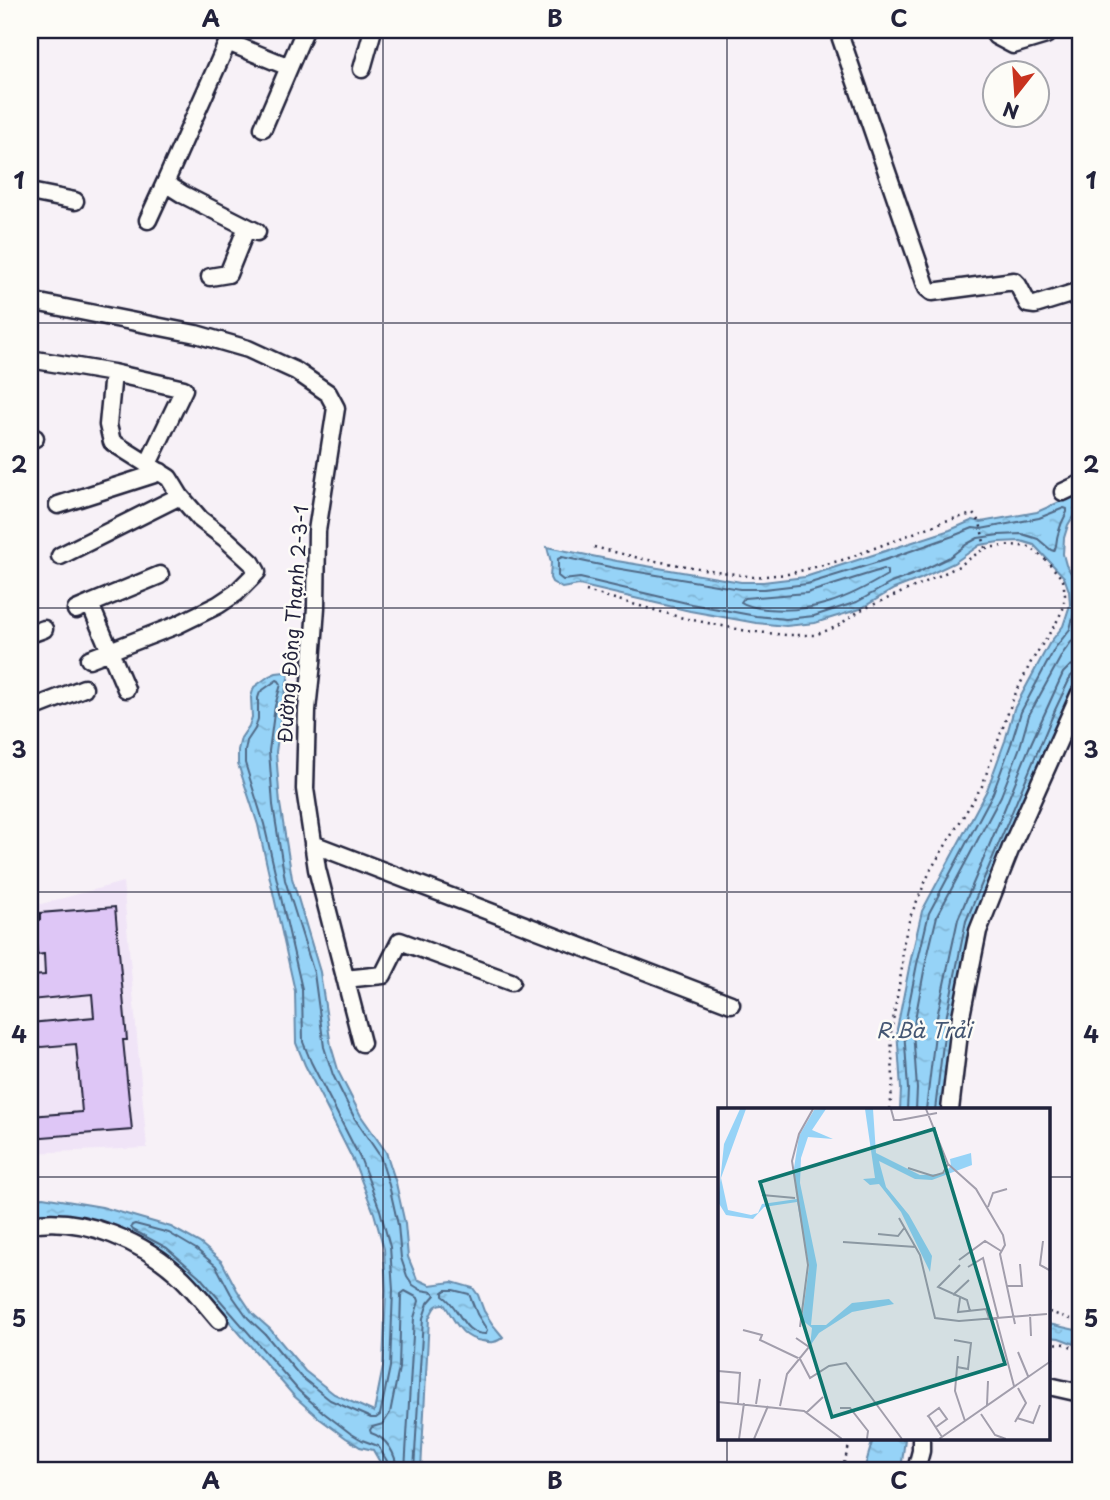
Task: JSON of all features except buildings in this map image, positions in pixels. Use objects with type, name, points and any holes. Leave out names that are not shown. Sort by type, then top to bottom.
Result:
[{"type":"street","points":[[263,128],[305,30]]},
{"type":"street","points":[[362,69],[373,30]]},
{"type":"street","points":[[838,30],[927,288],[932,292],[1014,281],[1028,304],[1035,305],[1080,291]]},
{"type":"street","points":[[992,30],[996,36],[1013,45],[1046,35]]},
{"type":"street","points":[[230,35],[235,45],[289,67]]},
{"type":"street","points":[[148,220],[230,35]]},
{"type":"street","points":[[165,183],[252,229],[228,274],[210,277]]},
{"type":"street","points":[[30,192],[75,201]]},
{"type":"street","name":"Đường Đông Thạnh 2-3-1","points":[[30,301],[196,334],[248,349],[296,371],[328,393],[336,408],[317,531],[305,789],[317,869],[362,1043]]},
{"type":"street","points":[[30,359],[113,373],[184,389],[154,468],[58,505]]},
{"type":"street","points":[[89,659],[177,625],[218,605],[236,593],[257,572],[252,563],[200,519],[169,478],[112,442],[107,425],[113,373]]},
{"type":"street","points":[[1063,492],[1080,484]]},
{"type":"street","points":[[60,556],[180,496]]},
{"type":"street","points":[[126,689],[110,652],[83,607],[160,575]]},
{"type":"street","points":[[30,709],[84,688]]},
{"type":"street","points":[[950,1108],[961,1016],[978,931],[1012,845],[1080,693]]},
{"type":"street","points":[[313,844],[732,1004]]},
{"type":"street","points":[[345,979],[383,975],[400,941],[511,982]]},
{"type":"street","points":[[30,1224],[42,1222],[88,1227],[108,1233],[153,1254],[183,1278],[219,1320]]},
{"type":"street","points":[[1050,1386],[1080,1393]]},
{"type":"street","points":[[916,1470],[921,1440]]},
{"type":"path","points":[[594,547],[643,559],[753,577],[788,574],[846,559],[945,521],[973,514],[981,522],[985,548]]},
{"type":"path","points":[[586,591],[683,618],[747,631],[815,635],[836,627],[861,610],[928,582],[959,566],[985,548],[1012,545],[1030,547],[1048,562],[1063,580],[1063,609],[1031,662],[1013,699],[982,786],[931,869],[910,918],[903,945],[902,968],[891,1032],[893,1079],[890,1108]]},
{"type":"path","points":[[1050,1312],[1080,1322]]},
{"type":"path","points":[[1050,1343],[1066,1344],[1080,1351]]},
{"type":"path","points":[[842,1470],[851,1440]]},
{"type":"shaded area","points":[[123,882],[147,1148],[30,1153],[30,907]]},
{"type":"water","name":"R.Bà Trải","points":[[1080,487],[1080,505],[1068,525],[1063,554],[1066,565],[1080,587],[1080,674],[1043,754],[1015,826],[947,1074],[941,1108],[900,1108],[897,1029],[922,911],[987,790],[1014,709],[1049,644],[1063,626],[1070,605],[1064,577],[1034,545],[1021,541],[980,545],[954,563],[894,589],[860,609],[815,623],[786,626],[690,611],[579,585],[562,588],[550,578],[551,562],[547,547],[741,582],[763,582],[805,577],[973,520],[981,522],[1037,512],[1062,501]]},
{"type":"water","points":[[285,672],[289,674],[276,752],[280,804],[292,878],[320,972],[331,1046],[339,1073],[361,1116],[386,1152],[405,1224],[408,1257],[417,1279],[430,1285],[452,1282],[473,1288],[484,1311],[503,1337],[494,1342],[475,1339],[463,1332],[444,1304],[433,1310],[429,1318],[421,1470],[382,1470],[373,1450],[360,1447],[320,1419],[294,1396],[195,1282],[163,1253],[30,1219],[30,1199],[43,1197],[102,1207],[171,1227],[200,1243],[222,1262],[253,1314],[270,1329],[305,1371],[334,1394],[374,1412],[383,1367],[386,1290],[384,1249],[374,1213],[354,1162],[296,1043],[295,991],[258,825],[238,764],[241,738],[252,717],[251,697],[254,687],[269,676]]},
{"type":"water","points":[[1050,1324],[1080,1331],[1080,1346],[1050,1337]]},
{"type":"water","points":[[873,1440],[905,1440],[901,1470],[864,1470]]}]
